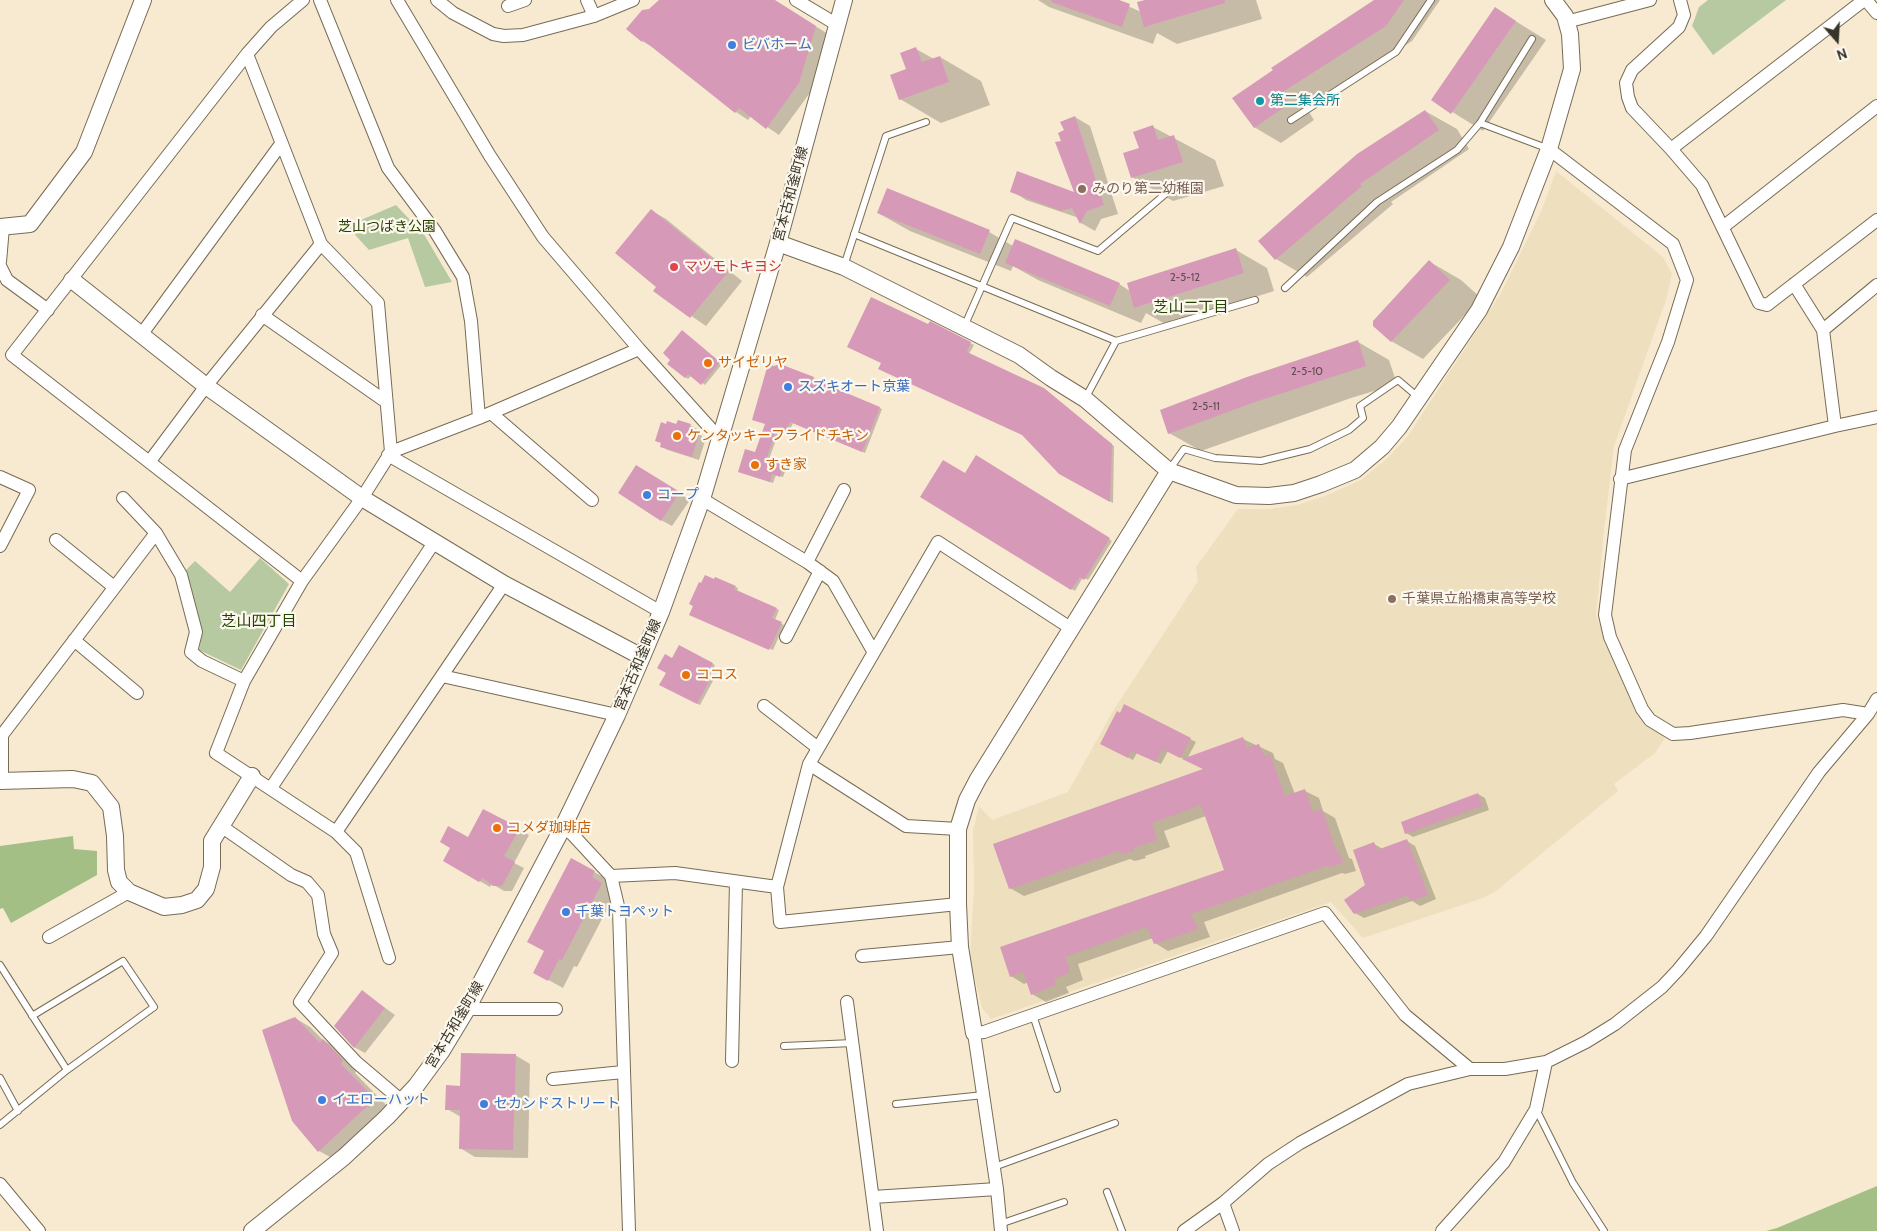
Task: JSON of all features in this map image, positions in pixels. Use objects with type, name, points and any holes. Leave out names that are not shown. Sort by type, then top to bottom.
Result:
[{"type":"street","points":[[0,262],[1,227],[30,224],[84,152],[143,0]]},
{"type":"street","points":[[302,581],[12,355],[247,54],[271,27],[303,0]]},
{"type":"street","points":[[320,0],[388,168],[435,232],[463,277],[485,416],[592,500]]},
{"type":"street","points":[[397,0],[490,156],[543,238],[721,440]]},
{"type":"street","points":[[437,0],[453,13],[493,34],[504,36],[523,35],[594,16],[633,0]]},
{"type":"street","points":[[508,6],[525,0]]},
{"type":"street","points":[[587,0],[594,16]]},
{"type":"street","points":[[796,0],[836,24]]},
{"type":"street","name":"宮本古和釜町線","points":[[252,1231],[344,1157],[416,1086],[441,1052],[467,1009],[563,827],[617,715],[661,612],[721,440],[778,243],[844,0]]},
{"type":"street","points":[[778,243],[844,268],[1019,355],[1085,399],[1169,471],[1236,495],[1269,496],[1294,493],[1355,470],[1382,447],[1399,427],[1479,310],[1515,238],[1549,149],[1572,69],[1570,34],[1566,22],[1553,0]]},
{"type":"street","points":[[1566,22],[1650,0]]},
{"type":"street","points":[[1680,0],[1684,15],[1679,27],[1632,70],[1626,83],[1628,97],[1632,108],[1702,185],[1759,303],[1767,305],[1877,220]]},
{"type":"street","points":[[1671,149],[1865,0],[1877,13]]},
{"type":"street","points":[[247,54],[321,244],[378,302],[390,453]]},
{"type":"street","points":[[1723,227],[1877,106]]},
{"type":"street","points":[[141,335],[281,144]]},
{"type":"street","points":[[1549,149],[1673,244],[1687,280],[1668,342],[1625,450],[1605,615],[1615,650],[1642,709],[1650,720],[1673,734],[1843,710],[1868,714]]},
{"type":"street","points":[[150,461],[206,386],[321,244]]},
{"type":"street","points":[[0,266],[7,280],[48,310]]},
{"type":"street","points":[[72,280],[206,386],[362,498],[504,584],[642,656]]},
{"type":"street","points":[[1794,284],[1823,330],[1835,426]]},
{"type":"street","points":[[1823,330],[1877,285]]},
{"type":"street","points":[[262,315],[385,401]]},
{"type":"street","points":[[389,958],[356,852],[336,832],[216,753],[244,681],[302,581],[362,498],[390,453],[485,416],[639,349]]},
{"type":"street","points":[[1620,479],[1877,417]]},
{"type":"street","points":[[390,453],[661,612]]},
{"type":"street","points":[[1001,1227],[984,1095],[960,947],[958,829],[967,800],[978,780],[1169,471]]},
{"type":"street","points":[[0,477],[29,490],[0,546]]},
{"type":"street","points":[[807,562],[844,490]]},
{"type":"street","points":[[123,498],[156,533],[181,574],[196,632],[191,652],[202,661],[244,681]]},
{"type":"street","points":[[702,499],[807,562],[833,581],[873,650]]},
{"type":"street","points":[[156,533],[2,735],[1,781],[73,779],[92,783],[111,807],[115,836],[116,870],[119,882],[129,892],[164,907],[182,905],[197,900],[206,889],[212,867],[212,841],[252,776]]},
{"type":"street","points":[[56,540],[114,587]]},
{"type":"street","points":[[271,788],[435,541]]},
{"type":"street","points":[[958,904],[780,922],[777,886],[809,764],[873,650],[938,542],[1072,629]]},
{"type":"street","points":[[786,637],[820,571]]},
{"type":"street","points":[[336,832],[504,584]]},
{"type":"street","points":[[74,640],[137,692]]},
{"type":"street","points":[[442,676],[617,715]]},
{"type":"street","points":[[1184,1231],[1223,1203],[1276,1159],[1300,1143],[1408,1084],[1470,1069],[1505,1070],[1546,1062],[1586,1042],[1615,1024],[1662,987],[1706,936],[1819,772],[1868,714],[1877,699]]},
{"type":"street","points":[[764,706],[818,748]]},
{"type":"street","points":[[809,764],[906,826],[958,829]]},
{"type":"street","points":[[221,826],[291,876],[307,882],[318,896],[324,934],[332,953],[300,1002],[356,1062],[402,1101]]},
{"type":"street","points":[[563,827],[572,834],[611,876],[619,910],[629,1231]]},
{"type":"street","points":[[611,876],[675,873],[777,886]]},
{"type":"street","points":[[732,1061],[736,882]]},
{"type":"street","points":[[49,937],[129,892]]},
{"type":"street","points":[[974,1033],[984,1032],[1325,913],[1405,1016],[1470,1069]]},
{"type":"street","points":[[862,956],[960,947]]},
{"type":"street","points":[[847,1002],[877,1231]]},
{"type":"street","points":[[467,1009],[556,1009]]},
{"type":"street","points":[[1442,1231],[1504,1162],[1536,1109],[1546,1062]]},
{"type":"street","points":[[553,1079],[623,1072]]},
{"type":"street","points":[[0,1184],[39,1231]]},
{"type":"street","points":[[873,1197],[997,1189]]},
{"type":"street","points":[[1223,1203],[1233,1231]]},
{"type":"lane","points":[[1291,120],[1396,52],[1431,0]]},
{"type":"lane","points":[[1285,288],[1377,202],[1457,150],[1480,123],[1532,39]]},
{"type":"lane","points":[[844,268],[886,136],[926,122]]},
{"type":"lane","points":[[1480,123],[1549,149]]},
{"type":"lane","points":[[964,327],[1012,218],[1098,251],[1176,185]]},
{"type":"lane","points":[[854,234],[1116,341],[1255,300]]},
{"type":"lane","points":[[1085,399],[1116,341]]},
{"type":"lane","points":[[1169,471],[1184,449],[1215,458],[1260,461],[1310,449],[1349,430],[1363,418],[1360,406],[1398,380],[1418,397]]},
{"type":"lane","points":[[0,1125],[67,1070],[154,1006],[123,960],[32,1016]]},
{"type":"lane","points":[[0,965],[67,1070]]},
{"type":"lane","points":[[1033,1015],[1056,1089]]},
{"type":"lane","points":[[784,1046],[853,1042]]},
{"type":"lane","points":[[0,1078],[18,1111]]},
{"type":"lane","points":[[896,1104],[984,1095]]},
{"type":"lane","points":[[1536,1109],[1573,1183],[1604,1231]]},
{"type":"lane","points":[[993,1167],[1114,1123]]},
{"type":"lane","points":[[1107,1192],[1122,1231]]},
{"type":"lane","points":[[1001,1227],[1064,1202]]},
{"type":"shaded area","name":"千葉県立船橋東高等学校","points":[[1556,171],[1663,257],[1672,274],[1666,300],[1614,446],[1596,616],[1637,715],[1665,738],[1655,753],[1614,784],[1618,791],[1496,891],[1483,898],[1363,938],[1331,902],[991,1019],[982,1008],[970,958],[974,885],[973,831],[979,806],[992,820],[1068,792],[1113,711],[1198,581],[1196,567],[1238,509],[1269,509],[1297,505],[1325,496],[1361,480],[1389,457],[1408,436],[1501,293],[1542,209]]},
{"type":"green space","points":[[1708,0],[1786,0],[1713,55],[1692,26],[1699,7]]},
{"type":"green space","name":"芝山つばき公園","points":[[396,205],[425,236],[452,282],[425,287],[408,238],[369,250],[347,226]]},
{"type":"green space","points":[[260,558],[289,584],[241,670],[199,650],[202,635],[186,570],[195,561],[230,592]]},
{"type":"green space","points":[[73,836],[74,849],[97,851],[97,875],[11,923],[3,908],[0,909],[0,846]]},
{"type":"green space","points":[[1877,1186],[1877,1231],[1766,1231],[1777,1228]]},
{"type":"building","points":[[659,0],[775,0],[816,26],[799,83],[766,129],[739,108],[735,113],[643,40],[642,42],[626,29],[642,10],[649,9]]},
{"type":"building","points":[[1051,0],[1119,0],[1130,4],[1122,27],[1051,2]]},
{"type":"building","points":[[1145,0],[1225,0],[1225,3],[1144,27],[1137,2]]},
{"type":"building","points":[[1374,0],[1404,0],[1386,26],[1281,93],[1289,104],[1254,128],[1232,98],[1273,70],[1271,68]]},
{"type":"building","points":[[1495,7],[1516,21],[1451,114],[1431,100]]},
{"type":"building","points":[[916,47],[922,62],[940,56],[949,82],[899,100],[890,75],[906,69],[900,53]]},
{"type":"building","points":[[1425,110],[1439,130],[1360,184],[1362,186],[1275,260],[1258,241],[1357,154]]},
{"type":"building","points":[[1075,116],[1104,205],[1087,211],[1080,224],[1072,208],[1061,211],[1010,192],[1017,171],[1074,192],[1055,142],[1061,141],[1058,133],[1064,130],[1060,122]]},
{"type":"building","points":[[1153,125],[1158,140],[1174,135],[1183,162],[1131,178],[1123,153],[1139,148],[1133,132]]},
{"type":"building","points":[[887,188],[990,230],[980,254],[877,213]]},
{"type":"building","points":[[651,209],[728,272],[690,318],[653,291],[656,287],[615,253]]},
{"type":"building","points":[[1015,239],[1120,283],[1110,306],[1005,263]]},
{"type":"building","points":[[1236,248],[1244,273],[1134,308],[1127,283]]},
{"type":"building","points":[[1429,260],[1450,280],[1391,342],[1373,326],[1373,321]]},
{"type":"building","points":[[871,297],[928,324],[930,321],[971,342],[967,352],[1044,388],[1112,444],[1110,502],[1059,474],[1022,435],[878,369],[881,363],[847,347]]},
{"type":"building","points":[[682,330],[720,362],[701,385],[688,374],[685,378],[667,364],[670,360],[663,353]]},
{"type":"building","points":[[1358,340],[1366,366],[1252,403],[1168,434],[1160,410],[1247,377]]},
{"type":"building","points":[[768,364],[774,366],[780,364],[814,377],[813,379],[880,407],[862,452],[790,422],[786,431],[777,428],[767,457],[785,463],[780,477],[772,474],[770,482],[738,472],[745,449],[755,452],[765,424],[752,420]]},
{"type":"building","points":[[678,420],[691,424],[689,428],[696,431],[695,434],[699,435],[692,457],[660,447],[661,443],[655,441],[661,422],[666,424],[667,421],[676,424]]},
{"type":"building","points":[[976,455],[1110,538],[1084,580],[1080,577],[1071,590],[920,497],[943,460],[965,473]]},
{"type":"building","points":[[636,465],[680,492],[661,521],[618,493]]},
{"type":"building","points":[[705,575],[736,586],[734,589],[777,608],[772,618],[782,622],[769,650],[689,615],[693,606],[689,604],[699,582],[701,583]]},
{"type":"building","points":[[679,645],[713,663],[707,673],[712,676],[697,704],[659,685],[666,673],[657,668],[665,654],[672,658]]},
{"type":"building","points":[[1124,704],[1191,738],[1180,758],[1162,749],[1156,762],[1131,751],[1128,758],[1100,744],[1117,711],[1120,713]]},
{"type":"building","points":[[1243,737],[1247,748],[1259,744],[1264,756],[1270,754],[1285,796],[1305,789],[1313,812],[1322,809],[1336,851],[1338,850],[1343,863],[1330,867],[1329,865],[1191,914],[1198,929],[1190,932],[1154,944],[1147,927],[1065,957],[1070,972],[1054,979],[1056,985],[1031,995],[1023,972],[1010,977],[1000,947],[1224,870],[1201,805],[1152,823],[1157,840],[1133,848],[1134,851],[1120,854],[1119,851],[1009,889],[993,844],[1203,769],[1182,759]]},
{"type":"building","points":[[1478,793],[1482,806],[1405,834],[1401,822]]},
{"type":"building","points":[[483,809],[520,828],[504,856],[515,862],[502,886],[493,886],[483,878],[479,882],[443,861],[450,848],[440,842],[448,826],[468,837]]},
{"type":"building","points":[[1407,839],[1428,895],[1410,901],[1408,895],[1354,914],[1344,900],[1365,885],[1353,850],[1374,842],[1377,850]]},
{"type":"building","points":[[571,858],[595,871],[592,877],[602,883],[562,960],[559,959],[548,981],[533,973],[544,951],[527,942]]},
{"type":"building","points":[[362,990],[385,1008],[354,1048],[334,1026]]},
{"type":"building","points":[[295,1017],[320,1043],[323,1039],[343,1060],[341,1064],[375,1099],[318,1152],[292,1121],[262,1030]]},
{"type":"building","points":[[461,1053],[516,1054],[513,1150],[459,1149],[460,1110],[445,1110],[446,1085],[460,1086]]},
{"type":"place","name":"ビバホーム","points":[[732,45]]},
{"type":"place","name":"第二集会所","points":[[1260,101]]},
{"type":"place","name":"みのり第二幼稚園","points":[[1082,189]]},
{"type":"place","name":"マツモトキヨシ","points":[[674,267]]},
{"type":"place","name":"サイゼリヤ","points":[[708,363]]},
{"type":"place","name":"スズキオート京葉","points":[[788,387]]},
{"type":"place","name":"ケンタッキーフライドチキン","points":[[677,436]]},
{"type":"place","name":"すき家","points":[[755,465]]},
{"type":"place","name":"コープ","points":[[647,495]]},
{"type":"place","name":"千葉県立船橋東高等学校","points":[[1392,599]]},
{"type":"place","name":"ココス","points":[[686,675]]},
{"type":"place","name":"コメダ珈琲店","points":[[497,828]]},
{"type":"place","name":"千葉トヨペット","points":[[566,912]]},
{"type":"place","name":"イエローハット","points":[[322,1100]]},
{"type":"place","name":"セカンドストリート","points":[[484,1104]]},
{"type":"district","name":"芝山二丁目","points":[[1191,308]]},
{"type":"district","name":"芝山四丁目","points":[[259,622]]}]
